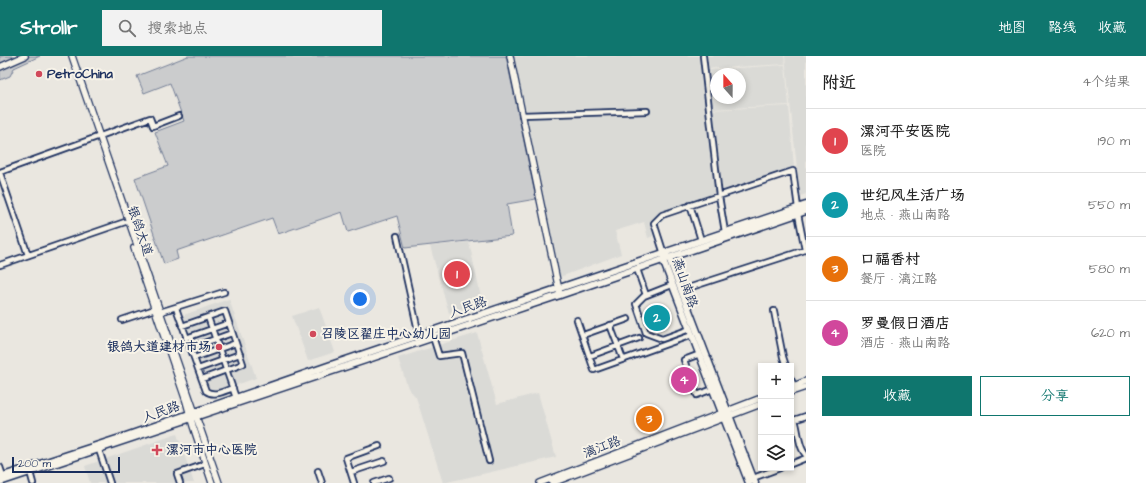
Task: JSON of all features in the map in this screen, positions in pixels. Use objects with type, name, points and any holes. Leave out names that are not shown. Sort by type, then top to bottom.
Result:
[{"type":"main road","name":"人民路","points":[[192,415],[560,295],[798,211],[806,205]]},
{"type":"main road","name":"人民路","points":[[29,470],[130,437],[236,398],[559,288],[666,257],[701,240],[725,232],[798,211],[806,211]]},
{"type":"main road","name":"燕山南路","points":[[666,257],[672,285],[692,335],[701,351],[751,481]]},
{"type":"main road","name":"燕山南路","points":[[666,257],[682,290],[713,389],[726,414]]},
{"type":"main road","name":"人民路","points":[[1,478],[99,450],[130,437]]},
{"type":"street","points":[[0,67],[25,56]]},
{"type":"street","name":"银鸽大道","points":[[68,56],[158,309],[192,415]]},
{"type":"street","name":"银鸽大道","points":[[72,56],[125,222],[158,309]]},
{"type":"street","points":[[510,56],[560,295]]},
{"type":"street","points":[[703,56],[719,196],[725,232]]},
{"type":"street","points":[[522,115],[647,111]]},
{"type":"street","points":[[28,255],[0,173],[150,118],[153,126],[179,116]]},
{"type":"street","points":[[666,257],[654,223],[662,214],[793,171],[805,250],[682,290]]},
{"type":"street","points":[[690,205],[701,240]]},
{"type":"street","points":[[0,265],[125,222]]},
{"type":"street","points":[[397,236],[419,335]]},
{"type":"street","points":[[636,268],[646,295]]},
{"type":"street","points":[[672,285],[644,296],[636,304],[646,333],[662,339],[690,329]]},
{"type":"street","points":[[122,320],[158,309],[176,308],[224,292]]},
{"type":"street","points":[[176,308],[206,391],[210,394],[214,394],[233,388]]},
{"type":"street","points":[[182,326],[225,311],[243,364],[202,380]]},
{"type":"street","points":[[774,311],[785,363]]},
{"type":"street","points":[[208,317],[236,398]]},
{"type":"street","points":[[583,335],[628,319]]},
{"type":"street","points":[[577,320],[594,370],[692,335]]},
{"type":"street","points":[[186,338],[229,323]]},
{"type":"street","points":[[610,325],[623,359]]},
{"type":"street","points":[[190,348],[232,333]]},
{"type":"street","points":[[433,337],[439,356],[462,353],[489,461]]},
{"type":"street","points":[[590,356],[639,338]]},
{"type":"street","points":[[194,358],[236,343]]},
{"type":"street","points":[[701,351],[684,360],[697,395],[713,389]]},
{"type":"street","points":[[198,369],[240,354]]},
{"type":"street","points":[[794,385],[806,381]]},
{"type":"street","points":[[794,391],[806,386]]},
{"type":"street","name":"漓江路","points":[[552,483],[726,414],[759,399]]},
{"type":"street","name":"漓江路","points":[[726,414],[758,405]]},
{"type":"street","points":[[192,415],[205,464],[212,483]]},
{"type":"street","points":[[192,415],[219,483]]},
{"type":"street","points":[[794,421],[806,416]]},
{"type":"street","points":[[794,422],[798,428],[802,451],[806,455]]},
{"type":"street","points":[[354,483],[346,458],[379,446]]},
{"type":"street","points":[[99,450],[110,483]]},
{"type":"street","points":[[794,463],[806,458]]},
{"type":"street","points":[[351,472],[384,460]]},
{"type":"street","points":[[180,483],[177,474],[205,464]]},
{"type":"street","points":[[0,467],[1,478]]},
{"type":"street","points":[[29,470],[33,483]]},
{"type":"street","points":[[318,471],[322,483]]},
{"type":"street","points":[[751,481],[773,471]]},
{"type":"street","points":[[374,483],[389,478]]},
{"type":"street","name":"漓江路","points":[[540,483],[563,479]]},
{"type":"shaded area","points":[[0,56],[40,56],[14,68],[10,76],[0,80]]},
{"type":"shaded area","points":[[188,56],[506,56],[536,199],[507,204],[512,236],[405,248],[397,216],[348,232],[342,212],[278,234],[272,218],[176,251],[178,259],[164,264],[135,178],[168,166],[155,132],[184,121],[170,83],[144,93],[137,76]]},
{"type":"shaded area","points":[[513,56],[784,56],[785,64],[703,69],[708,110],[789,106],[794,168],[662,212],[650,222],[653,236],[648,238],[644,222],[615,231],[621,254],[560,277]]},
{"type":"shaded area","points":[[785,56],[806,56],[806,194],[800,196]]},
{"type":"shaded area","points":[[785,65],[789,105],[712,109],[711,104],[746,104],[746,68],[739,68]]},
{"type":"shaded area","points":[[708,70],[710,70],[710,90]]},
{"type":"shaded area","points":[[469,242],[482,302],[449,313],[430,246]]},
{"type":"shaded area","name":"银鸽大道建材市场","points":[[229,299],[256,378],[214,393],[207,388],[181,316]]},
{"type":"shaded area","name":"召陵区翟庄中心幼儿园","points":[[319,307],[335,352],[308,361],[292,316]]},
{"type":"shaded area","points":[[477,333],[497,404],[538,393],[556,457],[443,483],[416,397],[408,388],[398,358]]},
{"type":"shaded area","name":"漯河市中心医院","points":[[177,434],[194,483],[90,483],[85,466]]},
{"type":"place","name":"PetroChina","points":[[39,74]]},
{"type":"place","name":"漯河平安医院","points":[[457,274]]},
{"type":"place","name":"世纪风生活广场","points":[[657,318]]},
{"type":"place","name":"召陵区翟庄中心幼儿园","points":[[313,334]]},
{"type":"place","name":"银鸽大道建材市场","points":[[219,347]]},
{"type":"place","name":"罗曼假日酒店","points":[[684,380]]},
{"type":"place","name":"口福香村","points":[[649,419]]},
{"type":"place","name":"漯河市中心医院","points":[[157,450]]}]
